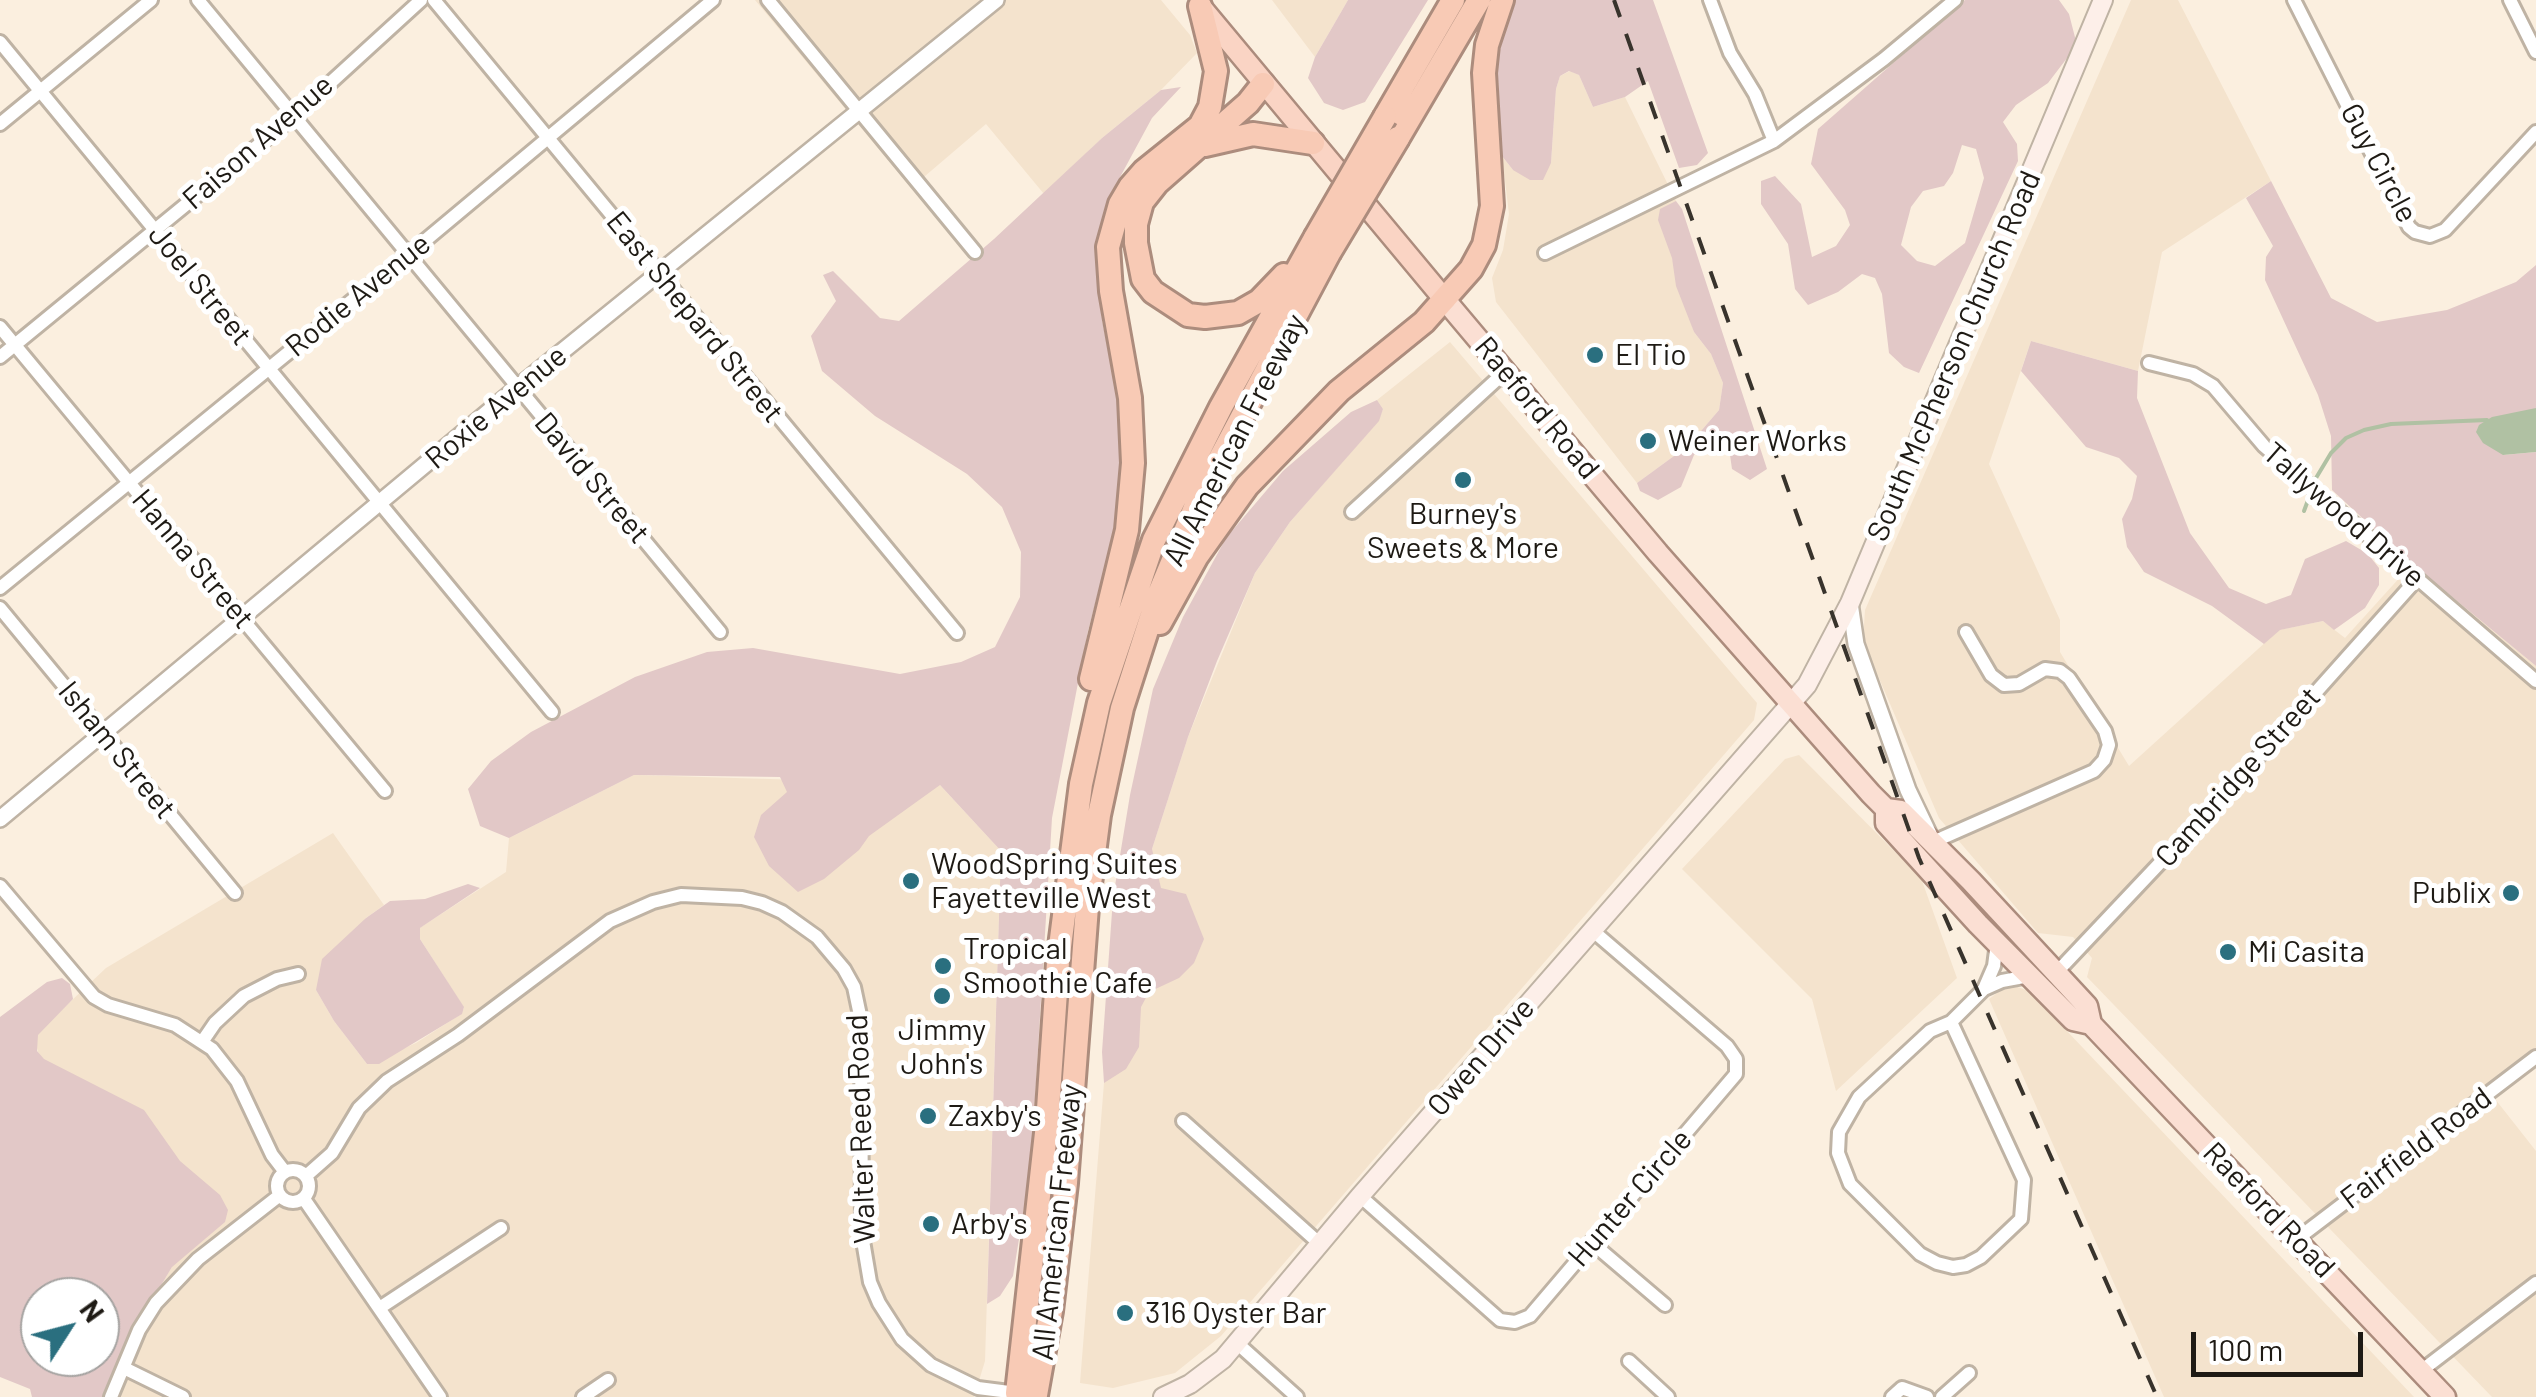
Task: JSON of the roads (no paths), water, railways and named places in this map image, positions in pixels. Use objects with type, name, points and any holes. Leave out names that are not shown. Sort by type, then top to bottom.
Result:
[{"type":"highway","name":"All American Freeway","points":[[1031,1396],[1051,1311],[1066,1183],[1087,907],[1103,795],[1133,670],[1158,596],[1199,498],[1385,117],[1453,0]]},
{"type":"highway","name":"All American Freeway","points":[[1031,1396],[1058,962],[1082,784],[1098,703],[1154,540],[1176,495],[1322,246],[1398,138],[1480,0]]},
{"type":"highway","points":[[1133,670],[1196,556],[1247,486],[1327,402],[1445,300],[1484,246],[1492,206],[1484,73],[1487,45],[1502,0]]},
{"type":"highway","points":[[1197,3],[1216,72],[1210,108],[1199,137]]},
{"type":"highway","name":"Raeford Road","points":[[1197,3],[1445,300]]},
{"type":"highway","points":[[1262,84],[1241,94],[1142,202],[1136,243],[1143,278],[1152,292],[1172,307],[1205,317],[1224,316],[1248,308],[1322,246]]},
{"type":"highway","points":[[1058,962],[1058,863],[1070,773],[1117,580],[1132,494],[1134,434],[1110,291],[1108,247],[1120,204],[1144,170],[1199,137],[1253,134],[1313,143]]},
{"type":"main road","name":"South McPherson Church Road","points":[[1790,704],[1807,685],[1850,603],[2103,0]]},
{"type":"main road","name":"Raeford Road","points":[[1445,300],[1790,704],[1886,809],[1886,824],[2072,1020],[2091,1024]]},
{"type":"main road","name":"Owen Drive","points":[[1162,1397],[1207,1372],[1237,1344],[1360,1196],[1790,704]]},
{"type":"main road","name":"Raeford Road","points":[[1886,809],[1901,810],[2057,972],[2087,1006],[2091,1024],[2446,1397]]},
{"type":"street","points":[[0,124],[151,0]]},
{"type":"street","name":"David Street","points":[[198,0],[720,632]]},
{"type":"street","name":"Faison Avenue","points":[[0,357],[294,116],[421,0]]},
{"type":"street","name":"East Shepard Street","points":[[434,0],[957,633]]},
{"type":"street","name":"Rodie Avenue","points":[[0,588],[713,0]]},
{"type":"street","points":[[768,0],[975,252]]},
{"type":"street","name":"Roxie Avenue","points":[[0,818],[517,388],[996,0]]},
{"type":"street","points":[[1710,0],[1730,53],[1755,94],[1774,141]]},
{"type":"street","points":[[1544,253],[1774,141],[1854,84],[1955,0]]},
{"type":"street","name":"Guy Circle","points":[[2294,0],[2409,227],[2415,232],[2430,236],[2445,230],[2536,132]]},
{"type":"street","points":[[2510,0],[2536,52]]},
{"type":"street","name":"Joel Street","points":[[0,42],[552,712]]},
{"type":"street","name":"Hanna Street","points":[[0,328],[385,792]]},
{"type":"street","name":"Tallywood Drive","points":[[2149,363],[2192,374],[2213,386],[2264,446],[2536,682]]},
{"type":"street","points":[[1352,512],[1506,371]]},
{"type":"street","name":"Cambridge Street","points":[[2057,972],[2225,794],[2417,578]]},
{"type":"street","points":[[1850,603],[1856,644],[1908,790],[1933,842],[2094,771],[2109,746],[2105,730],[2060,671],[2045,669],[2019,684],[2004,685],[1991,675],[1966,632]]},
{"type":"street","name":"Isham Street","points":[[0,608],[235,893]]},
{"type":"street","points":[[0,886],[94,997],[174,1025],[212,1049],[236,1081],[272,1155],[285,1172]]},
{"type":"street","name":"Walter Reed Road","points":[[306,1176],[332,1153],[359,1108],[387,1080],[458,1035],[610,921],[680,895],[742,898],[762,904],[782,912],[816,936],[844,968],[854,987],[862,1020],[862,1235],[870,1282],[879,1303],[902,1338],[930,1365],[978,1388],[1031,1396]]},
{"type":"street","name":"Hunter Circle","points":[[1360,1196],[1500,1320],[1530,1316],[1733,1082],[1738,1066],[1727,1046],[1592,930]]},
{"type":"street","points":[[1951,1022],[2024,1180],[2021,1218],[1981,1257],[1966,1265],[1953,1266],[1937,1264],[1920,1254],[1850,1184],[1838,1153],[1839,1132],[1859,1097],[1930,1031],[1951,1022],[1984,989],[1994,966],[1997,944]]},
{"type":"street","points":[[202,1042],[215,1023],[244,996],[277,979],[298,974]]},
{"type":"street","points":[[1984,989],[2029,976]]},
{"type":"street","name":"Fairfield Road","points":[[2297,1239],[2536,1057]]},
{"type":"street","points":[[1183,1121],[1320,1244]]},
{"type":"street","points":[[297,1170],[306,1176],[310,1186],[304,1199],[294,1203],[280,1195],[277,1184],[285,1172],[297,1170]]},
{"type":"street","points":[[112,1397],[142,1323],[174,1281],[280,1195]]},
{"type":"street","points":[[304,1199],[440,1397]]},
{"type":"street","points":[[381,1307],[501,1228]]},
{"type":"street","points":[[1591,1242],[1664,1305]]},
{"type":"street","points":[[2421,1371],[2536,1283]]},
{"type":"street","points":[[1237,1344],[1297,1397]]},
{"type":"street","points":[[1630,1361],[1668,1397]]},
{"type":"street","points":[[124,1368],[184,1397]]},
{"type":"street","points":[[1942,1397],[1969,1373]]},
{"type":"street","points":[[583,1397],[608,1380]]},
{"type":"street","points":[[1892,1397],[1902,1388],[1926,1397]]},
{"type":"waterway","points":[[2313,483],[2331,453],[2346,438],[2364,430],[2391,424],[2487,420]]},
{"type":"waterway","points":[[2304,511],[2311,492]]},
{"type":"railway","points":[[1614,0],[1919,858],[2157,1397]]},
{"type":"place","name":"El Tio","points":[[1595,355]]},
{"type":"place","name":"Weiner Works","points":[[1648,441]]},
{"type":"place","name":"Burney's Sweets & More","points":[[1463,480]]},
{"type":"place","name":"WoodSpring Suites Fayetteville West","points":[[911,881]]},
{"type":"place","name":"Publix","points":[[2511,893]]},
{"type":"place","name":"Mi Casita","points":[[2228,952]]},
{"type":"place","name":"Tropical Smoothie Cafe","points":[[943,966]]},
{"type":"place","name":"Jimmy John's","points":[[942,996]]},
{"type":"place","name":"Zaxby's","points":[[928,1116]]},
{"type":"place","name":"Arby's","points":[[931,1224]]},
{"type":"place","name":"316 Oyster Bar","points":[[1125,1313]]}]
